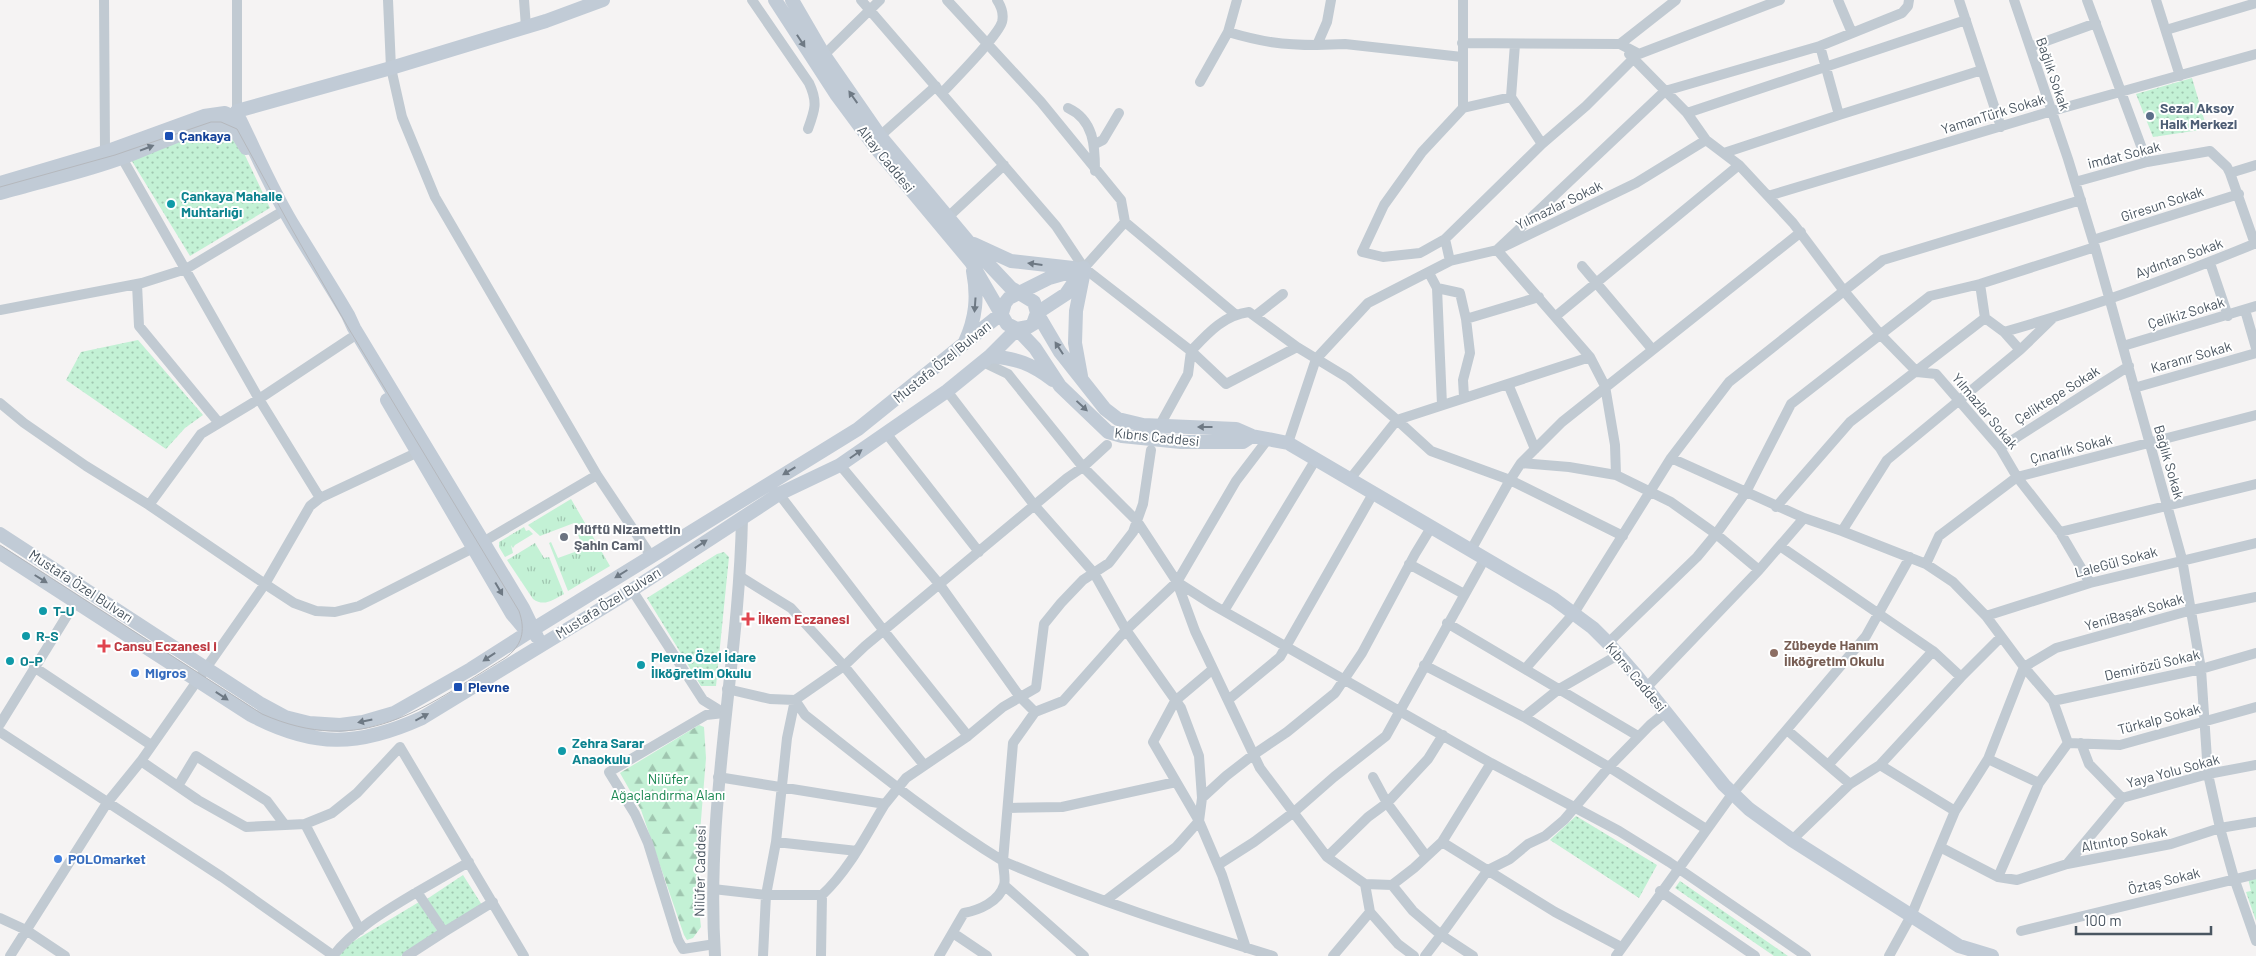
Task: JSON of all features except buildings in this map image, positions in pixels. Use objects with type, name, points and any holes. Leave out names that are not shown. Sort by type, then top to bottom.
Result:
[{"type":"main road","points":[[0,193],[122,158],[208,127],[223,126],[233,119],[526,27],[603,0]]},
{"type":"main road","name":"Altay Caddesi","points":[[775,0],[836,94],[876,148],[971,262],[1002,313]]},
{"type":"main road","name":"Altay Caddesi","points":[[792,0],[824,55],[880,136],[948,217],[1019,295]]},
{"type":"main road","points":[[0,183],[105,152],[204,116],[225,113],[233,119],[240,120],[296,231],[479,545],[517,620],[523,627],[532,630],[541,644]]},
{"type":"main road","points":[[233,119],[238,134],[278,214],[416,452],[479,545]]},
{"type":"main road","points":[[970,242],[1011,260],[1051,266],[1084,268],[1076,311],[1075,344],[1082,379]]},
{"type":"main road","points":[[963,345],[973,325],[976,309],[976,289],[971,262]]},
{"type":"main road","name":"Mustafa Özel Bulvarı","points":[[0,534],[89,590],[261,704],[285,716],[309,723],[340,725],[363,722],[394,713],[471,670],[532,630],[858,429],[1002,313],[1005,303],[1014,296],[1050,278],[1084,268]]},
{"type":"main road","name":"Mustafa Özel Bulvarı","points":[[0,553],[76,600],[251,715],[275,728],[300,736],[328,740],[362,738],[392,731],[422,718],[632,590],[779,494],[840,465],[947,391],[986,359],[1017,329],[1033,324],[1037,313],[1066,294],[1084,268]]},
{"type":"main road","points":[[1019,295],[1030,298],[1034,302],[1037,313]]},
{"type":"main road","points":[[1002,313],[1006,324],[1017,329]]},
{"type":"main road","name":"Kıbrıs Caddesi","points":[[1037,313],[1060,352],[1105,408],[1118,419],[1143,425],[1236,429],[1252,436],[1288,443],[1432,526],[1574,613],[1608,643],[1732,793],[1749,809],[1792,840],[1959,946],[1992,956]]},
{"type":"main road","name":"Kıbrıs Caddesi","points":[[1017,329],[1035,348],[1060,386],[1108,432],[1122,436],[1181,442],[1243,442],[1252,436]]},
{"type":"main road","points":[[986,359],[1016,358],[1041,371],[1060,386]]},
{"type":"street","points":[[104,0],[105,152],[122,158],[259,399],[320,498]]},
{"type":"street","points":[[233,119],[237,0]]},
{"type":"street","points":[[388,0],[391,68],[402,118],[435,197],[597,475],[651,556]]},
{"type":"street","points":[[524,0],[526,27]]},
{"type":"street","points":[[752,0],[809,83],[815,95],[815,110],[808,129]]},
{"type":"street","points":[[862,0],[1056,226],[1084,268],[1191,351],[1226,384],[1297,347]]},
{"type":"street","points":[[824,55],[880,0]]},
{"type":"street","points":[[947,0],[1041,102],[1120,200],[1125,222],[1235,314]]},
{"type":"street","points":[[880,136],[939,89],[987,44],[1002,22],[1002,8],[997,0]]},
{"type":"street","points":[[1200,82],[1228,32],[1237,0]]},
{"type":"street","points":[[1317,45],[1327,22],[1331,0]]},
{"type":"street","points":[[1463,0],[1463,108]]},
{"type":"street","points":[[1620,44],[1676,0]]},
{"type":"street","points":[[1838,0],[1852,33]]},
{"type":"street","points":[[1616,475],[1615,445],[1605,386],[1590,356],[1496,250],[1665,91],[1820,46],[1902,13],[1908,6],[1909,0]]},
{"type":"street","points":[[1959,0],[2000,126]]},
{"type":"street","name":"Bağlık Sokak","points":[[2014,0],[2094,243],[2182,559],[2201,669],[2208,774],[2234,878],[2256,941]]},
{"type":"street","points":[[2087,0],[2147,162]]},
{"type":"street","points":[[2156,0],[2180,76]]},
{"type":"street","points":[[1462,43],[1620,44],[1639,54],[1775,1]]},
{"type":"street","points":[[2166,30],[2231,4],[2256,3]]},
{"type":"street","points":[[1687,112],[1966,20]]},
{"type":"street","points":[[2030,47],[2096,24]]},
{"type":"street","points":[[1228,32],[1264,42],[1317,45],[1345,44],[1462,57]]},
{"type":"street","points":[[1516,44],[1511,97],[1542,144]]},
{"type":"street","points":[[1620,44],[1687,112],[1706,140]]},
{"type":"street","points":[[1820,46],[1840,115]]},
{"type":"street","name":"YamanTürk Sokak","points":[[1768,196],[2120,91],[2256,54]]},
{"type":"street","points":[[1511,97],[1463,108],[1422,152],[1384,205],[1362,252],[1383,257],[1420,253],[1445,239],[1542,144],[1586,106],[1633,59]]},
{"type":"street","points":[[1724,153],[1982,70]]},
{"type":"street","points":[[1068,108],[1077,113],[1090,130],[1095,144],[1095,171]]},
{"type":"street","points":[[1095,144],[1103,140],[1119,112]]},
{"type":"street","name":"Yılmazlar Sokak","points":[[1316,359],[1368,303],[1450,261],[1496,250],[1636,183],[1706,140],[1739,165],[1801,232],[1844,291],[1880,334],[1917,372],[1936,374],[2000,448],[2017,478],[2060,532],[2090,583]]},
{"type":"street","name":"imdat Sokak","points":[[2075,182],[2147,162],[2210,151],[2227,167],[2230,173]]},
{"type":"street","points":[[948,217],[1004,165]]},
{"type":"street","points":[[1556,316],[1739,165]]},
{"type":"street","points":[[2256,166],[2230,173],[2256,244]]},
{"type":"street","name":"Giresun Sokak","points":[[1608,643],[1697,557],[1716,534],[1746,492],[1791,404],[1930,296],[1980,284],[2238,194]]},
{"type":"street","points":[[1525,669],[1574,613],[1671,458],[1729,382],[1883,260],[2081,200]]},
{"type":"street","points":[[0,310],[137,284],[186,269],[278,214]]},
{"type":"street","points":[[1084,268],[1125,222]]},
{"type":"street","points":[[1471,550],[1521,463],[1562,422],[1801,232]]},
{"type":"street","points":[[1445,239],[1450,261]]},
{"type":"street","name":"Aydıntan Sokak","points":[[2004,332],[2053,318],[2210,263],[2256,244]]},
{"type":"street","points":[[2210,263],[2228,316]]},
{"type":"street","points":[[1582,266],[1652,349]]},
{"type":"street","points":[[1429,273],[1437,288],[1442,405]]},
{"type":"street","points":[[137,284],[139,326],[219,423]]},
{"type":"street","points":[[1980,284],[1986,318],[2004,332],[2020,350]]},
{"type":"street","points":[[1437,288],[1460,293],[1466,319],[1470,353],[1463,380],[1464,397]]},
{"type":"street","points":[[1255,316],[1283,294]]},
{"type":"street","points":[[1466,319],[1539,297]]},
{"type":"street","name":"Çelikiz Sokak","points":[[2123,346],[2228,316],[2256,306]]},
{"type":"street","points":[[2245,310],[2256,348]]},
{"type":"street","points":[[1160,425],[1188,374],[1191,351],[1210,331],[1235,314],[1249,312],[1297,347],[1348,378],[1431,451],[1510,480],[1623,536]]},
{"type":"street","points":[[1776,507],[1850,422],[1986,318]]},
{"type":"street","points":[[1842,531],[1888,460],[1960,402],[2020,350],[2053,318]]},
{"type":"street","points":[[149,505],[201,434],[259,399],[351,338]]},
{"type":"street","name":"Karanır Sokak","points":[[2134,388],[2256,353]]},
{"type":"street","points":[[1350,478],[1397,420],[1590,356]]},
{"type":"street","points":[[986,359],[1008,374],[1084,467],[1137,521],[1177,582],[1194,631],[1260,768],[1327,857],[1365,884],[1392,885],[1442,842],[1491,763]]},
{"type":"street","points":[[1288,443],[1316,359]]},
{"type":"street","name":"Çeliktepe Sokak","points":[[2000,448],[2129,366]]},
{"type":"street","points":[[1508,384],[1535,449]]},
{"type":"street","points":[[947,391],[1035,506],[1094,573],[1126,630],[1181,708],[1199,756],[1202,798],[1199,821],[1176,847],[1105,901]]},
{"type":"street","points":[[0,403],[24,423],[78,460],[149,505],[265,584],[294,603],[316,611],[335,612],[359,606],[479,545],[597,475]]},
{"type":"street","name":"Çınarlık Sokak","points":[[1926,564],[1939,536],[2017,478],[2256,415]]},
{"type":"street","points":[[886,433],[979,552]]},
{"type":"street","points":[[939,956],[964,913],[980,910],[994,900],[1004,885],[1003,861],[1013,743],[1035,712],[1063,701],[1126,630],[1177,582],[1236,481],[1268,439]]},
{"type":"street","points":[[727,689],[770,699],[795,700],[844,666],[979,552],[1084,467],[1107,445]]},
{"type":"street","points":[[713,890],[766,895],[822,895],[835,883],[885,804],[906,778],[968,736],[986,720],[1036,688],[1044,624],[1083,580],[1109,562],[1133,532],[1143,504],[1151,450]]},
{"type":"street","points":[[10,956],[107,803],[141,761],[265,584],[310,506],[320,498],[416,452]]},
{"type":"street","points":[[1671,458],[1776,507],[1926,564],[1954,582],[1986,616],[2001,638],[2053,701],[2068,743],[2039,783],[1998,877],[1940,847]]},
{"type":"street","points":[[1224,611],[1316,459]]},
{"type":"street","points":[[1521,463],[1570,467],[1616,475],[1671,502],[1716,534],[1759,570]]},
{"type":"street","points":[[840,465],[940,585],[1020,697],[1035,712]]},
{"type":"street","points":[[2060,532],[2256,484]]},
{"type":"street","points":[[1228,700],[1280,658],[1374,492]]},
{"type":"street","points":[[779,494],[884,631],[968,736]]},
{"type":"street","name":"Nilüfer Caddesi","points":[[715,950],[713,890],[718,777],[740,577],[742,518]]},
{"type":"street","points":[[1646,688],[1759,570],[1804,518]]},
{"type":"street","points":[[1202,798],[1226,776],[1287,732],[1335,693],[1362,653],[1409,564],[1432,526]]},
{"type":"street","name":"LaleGül Sokak","points":[[1986,616],[2090,583],[2182,559],[2256,543]]},
{"type":"street","points":[[1780,546],[1933,651],[1961,677]]},
{"type":"street","points":[[1442,842],[1618,953],[1660,891],[1732,793],[1866,636],[1910,557]]},
{"type":"street","points":[[1218,865],[1254,842],[1294,812],[1334,777],[1386,736],[1447,623],[1485,558]]},
{"type":"street","points":[[1409,564],[1464,594]]},
{"type":"street","points":[[740,577],[791,608],[844,666],[924,766]]},
{"type":"street","points":[[1177,582],[1224,611],[1443,736],[1619,831],[1678,868],[1806,956]]},
{"type":"street","points":[[632,590],[703,700],[724,713]]},
{"type":"street","name":"YeniBaşak Sokak","points":[[2024,667],[2056,648],[2192,610],[2256,597]]},
{"type":"street","points":[[0,724],[76,600]]},
{"type":"street","points":[[1447,623],[1638,736]]},
{"type":"street","points":[[1792,840],[1850,784],[1880,765],[1961,677],[2001,638]]},
{"type":"street","points":[[1829,764],[1933,651]]},
{"type":"street","name":"Demirözü Sokak","points":[[2053,701],[2201,669],[2256,653]]},
{"type":"street","points":[[1524,717],[1559,690],[1618,655]]},
{"type":"street","points":[[1424,665],[1524,717],[1609,767],[1706,829]]},
{"type":"street","points":[[34,667],[151,745]]},
{"type":"street","points":[[1889,956],[1911,916],[1955,811],[1988,759],[2024,667]]},
{"type":"street","points":[[1213,669],[1175,701],[1153,742],[1199,821],[1218,865],[1246,948]]},
{"type":"street","points":[[763,956],[766,895],[776,842],[788,738],[795,700]]},
{"type":"street","points":[[795,700],[805,715],[897,789],[958,833],[1003,861],[1052,882],[1105,901],[1273,956]]},
{"type":"street","name":"Türkalp Sokak","points":[[2068,743],[2120,745],[2256,707]]},
{"type":"street","points":[[1425,956],[1488,870],[1510,859],[1528,844],[1546,836],[1575,808],[1638,736],[1666,712]]},
{"type":"street","points":[[715,950],[683,949],[678,940],[648,843],[636,814],[609,772],[706,715],[724,713]]},
{"type":"street","points":[[1787,730],[1829,764],[1850,784]]},
{"type":"street","points":[[392,731],[400,748],[524,956]]},
{"type":"street","points":[[0,732],[222,877],[334,956],[344,942],[379,915],[469,862]]},
{"type":"street","points":[[1327,857],[1368,817],[1387,803],[1428,759],[1443,736]]},
{"type":"street","points":[[2082,743],[2089,764],[2122,798]]},
{"type":"street","points":[[141,761],[198,800],[246,827],[305,824],[332,813],[358,793],[400,748]]},
{"type":"street","points":[[178,786],[196,756],[267,801],[285,825]]},
{"type":"street","points":[[1988,759],[2039,783]]},
{"type":"street","points":[[1880,765],[1955,811]]},
{"type":"street","name":"Yaya Yolu Sokak","points":[[2067,864],[2122,798],[2208,774],[2256,765]]},
{"type":"street","points":[[718,777],[885,804]]},
{"type":"street","points":[[1373,777],[1387,803],[1426,856]]},
{"type":"street","points":[[1008,808],[1062,807],[1176,782]]},
{"type":"street","name":"Altıntop Sokak","points":[[1998,877],[2017,880],[2067,864],[2171,844],[2220,828],[2256,822]]},
{"type":"street","points":[[305,824],[360,930]]},
{"type":"street","points":[[776,842],[857,850]]},
{"type":"street","name":"Öztaş Sokak","points":[[2021,931],[2256,874]]},
{"type":"street","points":[[1365,884],[1370,912],[1398,944],[1414,956]]},
{"type":"street","points":[[1004,885],[1084,956]]},
{"type":"street","points":[[1392,885],[1413,911],[1441,935],[1473,956]]},
{"type":"street","points":[[1660,891],[1755,956]]},
{"type":"street","points":[[417,892],[444,932]]},
{"type":"street","points":[[821,956],[822,895]]},
{"type":"street","points":[[407,956],[493,902]]},
{"type":"street","points":[[1333,956],[1370,912]]},
{"type":"street","points":[[0,918],[26,930],[65,956]]},
{"type":"street","points":[[953,934],[987,956]]},
{"type":"green space","points":[[2192,78],[2207,129],[2153,137],[2136,94]]},
{"type":"green space","points":[[210,131],[228,131],[241,147],[270,208],[190,256],[130,158]]},
{"type":"green space","points":[[138,340],[203,415],[185,428],[166,449],[66,380],[81,352]]},
{"type":"green space","points":[[571,499],[610,566],[568,591],[549,543],[551,542],[558,558],[583,549],[574,523],[540,536],[528,525]]},
{"type":"green space","points":[[524,527],[526,531],[529,530],[533,534],[513,548],[511,545],[513,553],[505,557],[499,547],[499,542]]},
{"type":"green space","points":[[535,543],[544,558],[549,557],[564,594],[545,603],[533,599],[507,560]]},
{"type":"green space","points":[[724,552],[729,557],[716,686],[701,686],[647,598],[717,554]]},
{"type":"green space","name":"Nilüfer Ağaçlandırma Alanı","points":[[699,725],[704,727],[706,758],[696,882],[701,927],[693,938],[687,940],[641,810],[620,773]]},
{"type":"green space","points":[[1576,816],[1657,865],[1639,898],[1550,840]]},
{"type":"green space","points":[[463,875],[482,905],[446,928],[427,899]]},
{"type":"green space","points":[[2256,876],[2256,921],[2246,892],[2251,891],[2248,878]]},
{"type":"green space","points":[[1680,881],[1788,956],[1774,956],[1675,888]]},
{"type":"green space","points":[[419,902],[438,932],[401,956],[339,956],[349,944]]},
{"type":"tram line","points":[[0,187],[115,155],[211,122],[221,122],[237,129],[349,329],[519,611],[522,625],[521,638],[519,643],[505,658],[418,710],[390,722],[361,729],[330,731],[298,726],[262,714],[0,545]]},
{"type":"place","name":"Sezai Aksoy Halk Merkezi","points":[[2150,116]]},
{"type":"place","name":"Çankaya","points":[[169,136]]},
{"type":"place","name":"Çankaya Mahalle Muhtarlığı","points":[[171,204]]},
{"type":"place","name":"Müftü Nizamettin Şahin Cami","points":[[564,537]]},
{"type":"place","name":"T-U","points":[[43,611]]},
{"type":"place","name":"İlkem Eczanesi","points":[[748,619]]},
{"type":"place","name":"R-S","points":[[26,636]]},
{"type":"place","name":"Cansu Eczanesi i","points":[[104,646]]},
{"type":"place","name":"Zübeyde Hanım İlköğretim Okulu","points":[[1774,653]]},
{"type":"place","name":"O-P","points":[[10,661]]},
{"type":"place","name":"Plevne Özel İdare İlköğretim Okulu","points":[[641,665]]},
{"type":"place","name":"Migros","points":[[135,673]]},
{"type":"place","name":"Plevne","points":[[458,687]]},
{"type":"place","name":"Zehra Sarar Anaokulu","points":[[562,751]]},
{"type":"place","name":"POLOmarket","points":[[58,859]]}]
